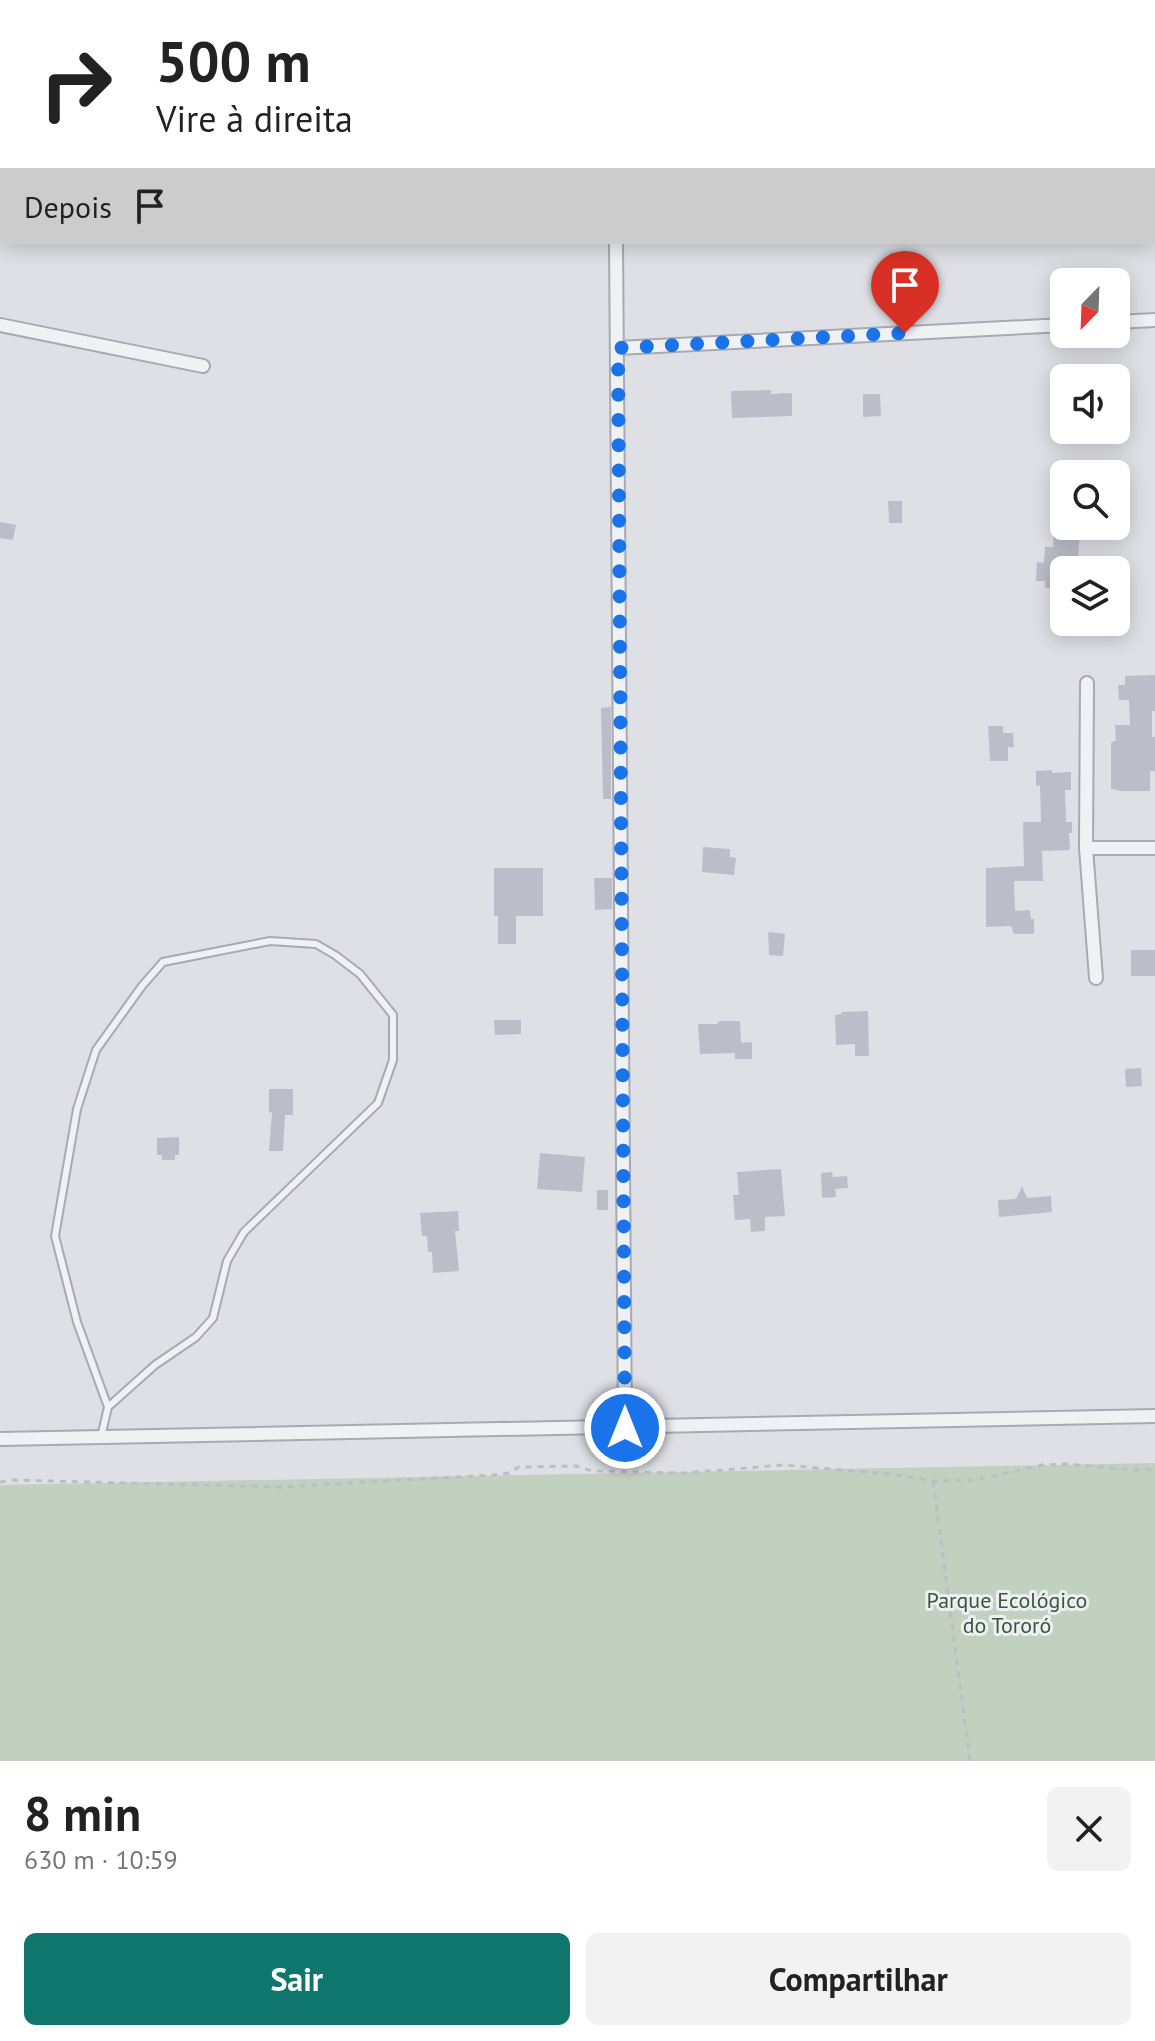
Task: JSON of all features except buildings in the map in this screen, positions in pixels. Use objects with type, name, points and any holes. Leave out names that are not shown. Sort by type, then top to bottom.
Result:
[{"type":"street","points":[[616,244],[625,1428]]},
{"type":"street","points":[[1130,321],[1155,320]]},
{"type":"street","points":[[0,325],[203,366]]},
{"type":"street","points":[[618,348],[1050,326]]},
{"type":"street","points":[[1087,683],[1086,848],[1096,978]]},
{"type":"street","points":[[1086,848],[1155,848]]},
{"type":"street","points":[[0,1439],[1155,1416]]},
{"type":"lane","points":[[101,1438],[108,1407],[77,1322],[55,1236],[77,1109],[96,1050],[163,962],[270,941],[316,944],[360,974],[393,1015],[393,1060],[378,1103],[244,1232],[227,1261],[213,1318],[196,1337],[155,1365],[108,1407]]},
{"type":"path","points":[[0,1482],[280,1487],[492,1475],[509,1473],[519,1467],[576,1466],[592,1471],[684,1473],[784,1465],[891,1474],[933,1481],[974,1480],[1042,1465],[1155,1469]]},
{"type":"path","points":[[933,1481],[970,1761]]},
{"type":"green space","name":"Parque Ecológico do Tororó","points":[[1155,1463],[1155,1761],[0,1761],[0,1485]]},
{"type":"route","points":[[625,1428],[618,348],[905,333]]}]
